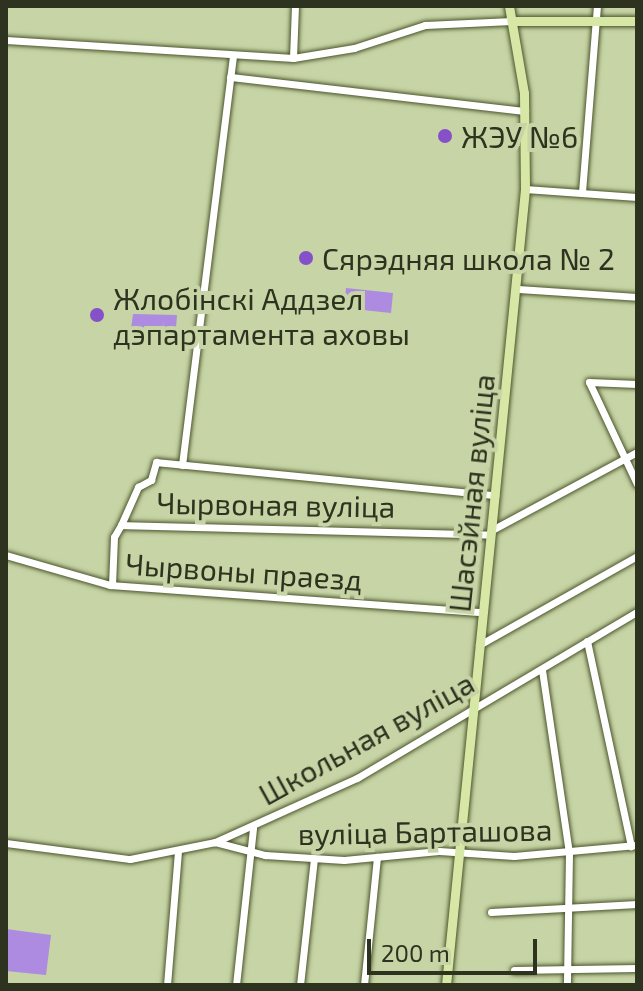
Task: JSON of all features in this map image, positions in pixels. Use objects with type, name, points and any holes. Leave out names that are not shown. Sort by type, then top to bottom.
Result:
[{"type":"main road","name":"Шасэйная вуліца","points":[[446,985],[472,707],[518,289],[525,189],[525,111],[509,6]]},
{"type":"main road","points":[[512,21],[637,21]]},
{"type":"street","points":[[293,58],[295,6]]},
{"type":"street","points":[[582,192],[597,6]]},
{"type":"street","points":[[6,40],[293,58],[354,48],[425,25],[512,21]]},
{"type":"street","points":[[182,465],[233,55]]},
{"type":"street","points":[[230,77],[525,111]]},
{"type":"street","points":[[525,189],[637,197]]},
{"type":"street","points":[[518,289],[637,297]]},
{"type":"street","points":[[637,384],[589,382],[637,484]]},
{"type":"street","points":[[492,533],[637,452]]},
{"type":"street","points":[[121,525],[138,487],[151,480],[156,462],[495,495]]},
{"type":"street","name":"Чырвоная вуліца","points":[[112,585],[114,537],[121,525],[492,533]]},
{"type":"street","name":"Чырвоны праезд","points":[[6,555],[112,585],[482,612]]},
{"type":"street","points":[[479,645],[637,556]]},
{"type":"street","name":"Школьная вуліца","points":[[6,843],[130,859],[178,852],[215,842],[253,828],[357,778],[472,707],[542,670],[637,612]]},
{"type":"street","points":[[587,641],[634,845]]},
{"type":"street","points":[[542,670],[569,853],[567,985]]},
{"type":"street","points":[[236,985],[253,828]]},
{"type":"street","name":"вуліца Барташова","points":[[215,842],[250,851],[314,859],[569,853],[634,845]]},
{"type":"street","points":[[167,985],[178,852]]},
{"type":"street","points":[[364,985],[377,857]]},
{"type":"street","points":[[300,985],[314,859]]},
{"type":"street","points":[[491,912],[637,904]]},
{"type":"street","points":[[514,970],[637,968]]},
{"type":"shaded area","points":[[346,288],[393,293],[391,313],[344,308]]},
{"type":"shaded area","points":[[133,314],[177,315],[175,340],[163,339],[164,322],[161,340],[130,336]]},
{"type":"shaded area","points":[[6,929],[51,935],[46,975],[6,971]]},
{"type":"place","name":"ЖЭУ №6","points":[[445,136]]},
{"type":"place","name":"Сярэдняя школа № 2","points":[[306,258]]},
{"type":"place","name":"Жлобінскі Аддзел дэпартамента аховы","points":[[97,315]]}]
